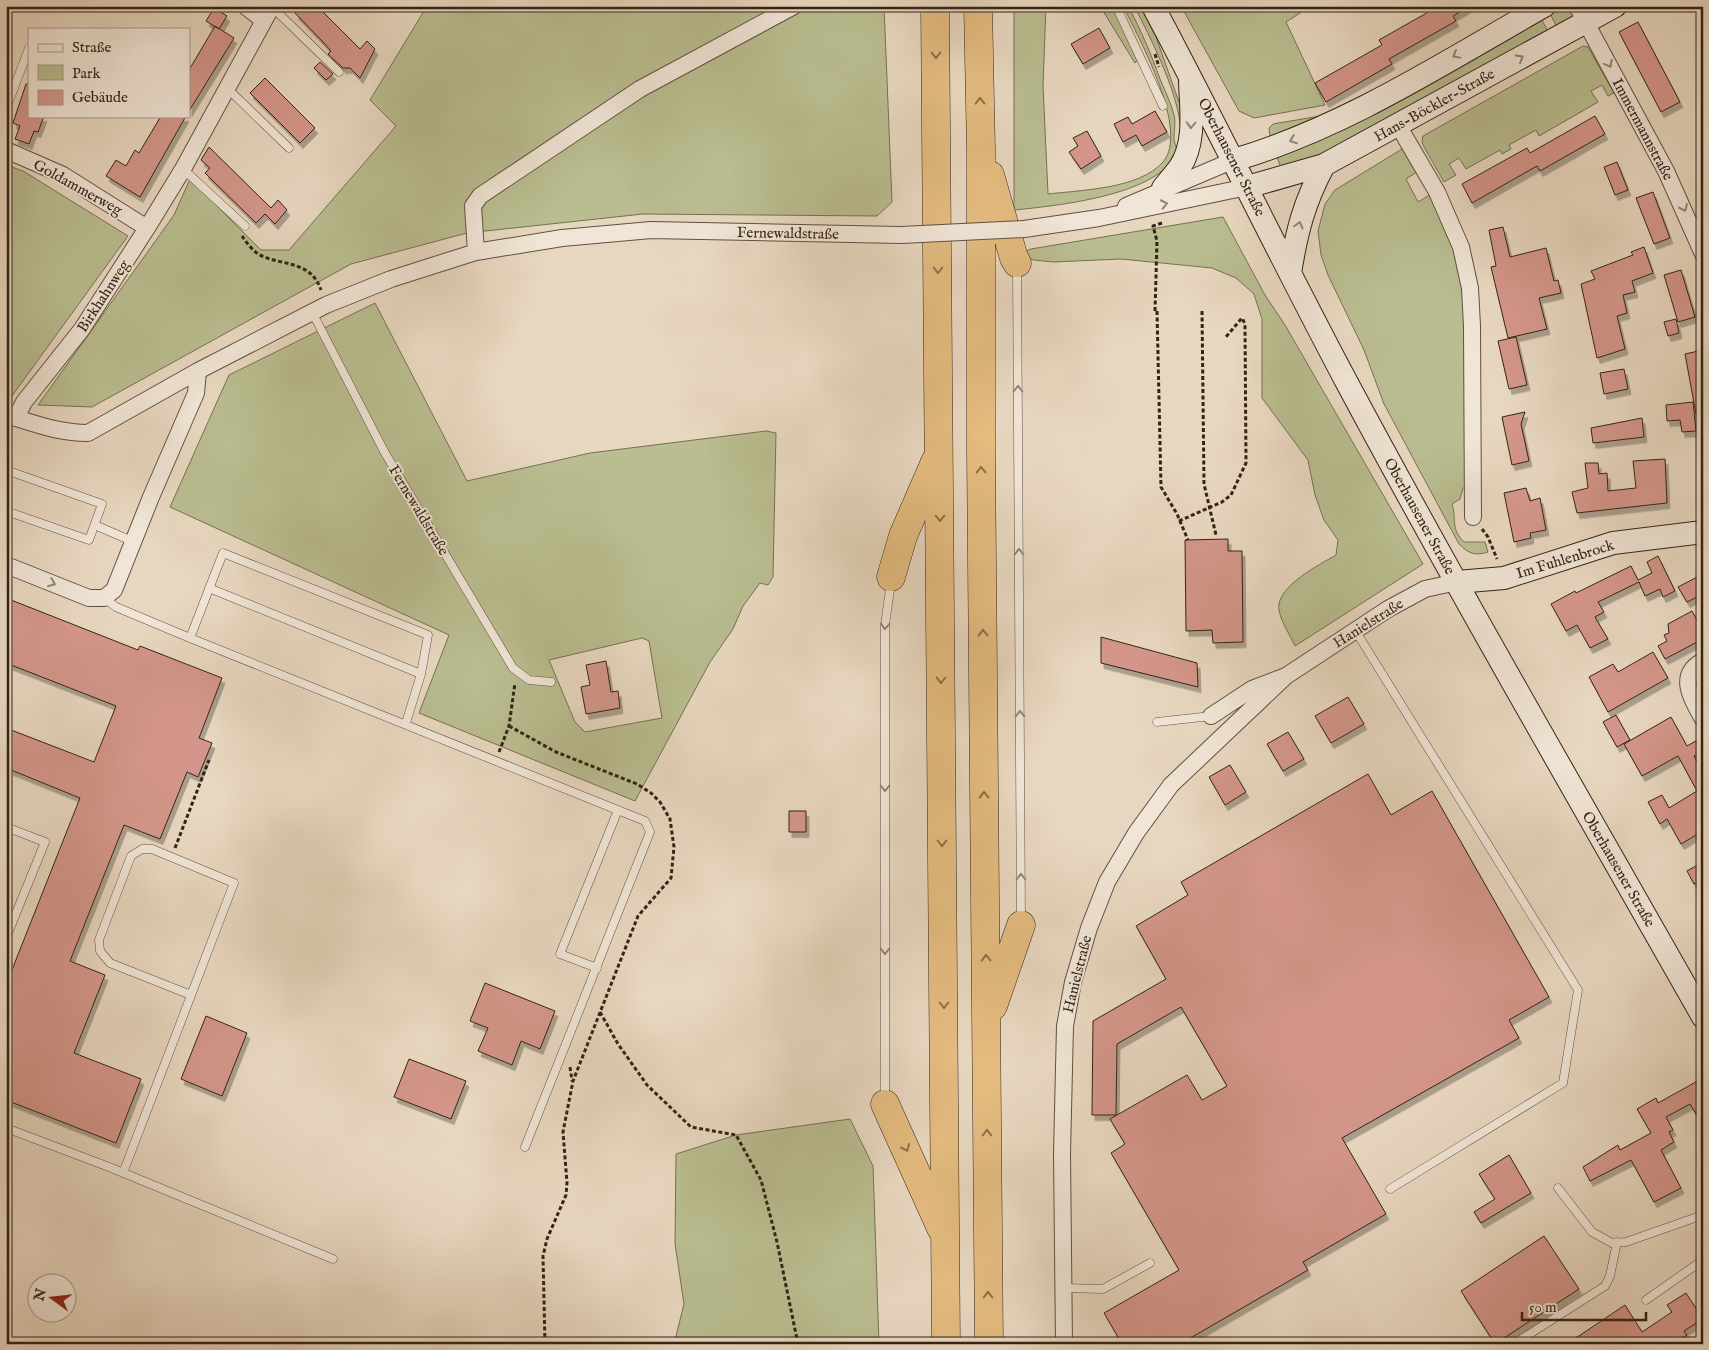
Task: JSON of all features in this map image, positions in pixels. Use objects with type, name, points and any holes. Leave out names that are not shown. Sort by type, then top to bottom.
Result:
[{"type":"highway","points":[[935,6],[946,1344]]},
{"type":"highway","points":[[978,6],[981,150],[981,422],[988,1344]]},
{"type":"highway","points":[[981,150],[1017,263]]},
{"type":"highway","points":[[891,577],[903,536],[939,451]]},
{"type":"highway","points":[[986,1024],[1021,926]]},
{"type":"highway","points":[[885,1104],[945,1238]]},
{"type":"main road","name":"Oberhausener Straße","points":[[1153,6],[1348,384],[1457,582],[1703,1017]]},
{"type":"main road","points":[[1234,160],[1312,133],[1544,6]]},
{"type":"main road","name":"Hans-Böckler-Straße","points":[[1247,187],[1324,165],[1398,125],[1582,14],[1615,6]]},
{"type":"main road","name":"Fernewaldstraße","points":[[1163,188],[1181,166],[1188,148],[1192,129],[1190,76]]},
{"type":"main road","points":[[1290,273],[1295,242],[1307,198],[1324,165]]},
{"type":"main road","name":"Im Fuhlenbrock","points":[[1457,582],[1504,578],[1613,543],[1703,532]]},
{"type":"street","points":[[245,6],[269,11]]},
{"type":"street","points":[[476,252],[473,206],[480,196],[640,89],[794,6]]},
{"type":"street","name":"Birkhahnweg","points":[[11,416],[82,329],[147,228],[183,169],[269,11]]},
{"type":"street","name":"Immermannstraße","points":[[1582,14],[1666,172],[1703,254]]},
{"type":"street","points":[[1398,125],[1437,192],[1461,247],[1470,288],[1472,326],[1473,517]]},
{"type":"street","name":"Goldammerweg","points":[[6,150],[63,175],[147,228]]},
{"type":"street","name":"Fernewaldstraße","points":[[1099,218],[1163,188],[1234,160]]},
{"type":"street","name":"Fernewaldstraße","points":[[11,416],[50,430],[88,433],[198,371],[319,308],[391,279],[476,252],[562,238],[651,230],[901,235],[1024,229],[1099,218],[1247,187]]},
{"type":"street","points":[[6,565],[89,598],[104,598],[114,590],[196,393],[198,371]]},
{"type":"street","name":"Hanielstraße","points":[[1064,1344],[1062,1154],[1065,1026],[1073,982],[1089,928],[1107,882],[1136,834],[1170,785],[1286,676],[1355,630],[1425,589],[1457,582]]},
{"type":"street","points":[[1703,661],[1692,669],[1688,677],[1688,689],[1703,719]]},
{"type":"street","name":"Hanielstraße","points":[[1211,716],[1252,689],[1286,676]]},
{"type":"lane","points":[[1116,6],[1163,106]]},
{"type":"lane","points":[[269,11],[339,72]]},
{"type":"lane","points":[[6,109],[28,51]]},
{"type":"lane","points":[[227,88],[289,148]]},
{"type":"lane","points":[[183,169],[245,226]]},
{"type":"lane","points":[[1017,263],[1021,926]]},
{"type":"lane","name":"Fernewaldstraße","points":[[319,308],[385,453],[513,668],[529,680],[551,682]]},
{"type":"lane","points":[[6,470],[102,504],[89,540],[6,511]]},
{"type":"lane","points":[[95,525],[134,542]]},
{"type":"lane","points":[[190,638],[222,553],[428,635],[422,674],[406,723]]},
{"type":"lane","points":[[885,1104],[885,625],[891,577]]},
{"type":"lane","points":[[209,588],[422,674]]},
{"type":"lane","points":[[104,598],[116,607],[190,638],[406,723],[645,821],[650,832],[525,1147]]},
{"type":"lane","points":[[1355,630],[1578,990],[1563,1083],[1390,1189]]},
{"type":"lane","points":[[1157,722],[1211,716]]},
{"type":"lane","points":[[597,968],[560,954],[618,810]]},
{"type":"lane","points":[[6,827],[45,842],[6,938]]},
{"type":"lane","points":[[123,1173],[234,883],[152,849],[142,849],[131,856],[99,940],[100,951],[110,963],[191,995]]},
{"type":"lane","points":[[6,1128],[123,1173],[333,1259]]},
{"type":"lane","points":[[1558,1188],[1592,1232],[1603,1240],[1617,1242],[1633,1240],[1703,1215]]},
{"type":"lane","points":[[1514,1344],[1605,1286],[1610,1276],[1617,1242]]},
{"type":"lane","points":[[1646,1300],[1703,1260]]},
{"type":"lane","points":[[1064,1288],[1103,1289],[1150,1263]]},
{"type":"path","points":[[227,209],[226,216],[260,256],[296,264],[307,270],[318,280],[319,308]]},
{"type":"path","points":[[1153,226],[1157,241],[1156,311],[1160,487],[1188,540]]},
{"type":"path","points":[[1202,311],[1204,484],[1211,507],[1216,535]]},
{"type":"path","points":[[1179,521],[1211,507],[1230,495],[1246,463],[1245,324],[1242,318],[1225,338]]},
{"type":"path","points":[[1473,517],[1488,537],[1504,578]]},
{"type":"path","points":[[495,760],[506,740],[509,726],[516,689],[513,668]]},
{"type":"path","points":[[172,857],[209,760]]},
{"type":"path","points":[[600,1012],[618,1044],[647,1085],[691,1127],[736,1135],[761,1180],[777,1242],[798,1344]]},
{"type":"green space","points":[[427,6],[884,6],[892,202],[877,216],[643,214],[467,233],[351,264],[92,407],[38,405],[174,215],[190,179],[261,250],[289,250],[396,126],[370,100]]},
{"type":"green space","points":[[1014,6],[1046,6],[1043,85],[1048,194],[1109,187],[1140,178],[1153,171],[1163,162],[1170,148],[1170,129],[1159,84],[1123,6],[1128,6],[1141,33],[1174,115],[1174,138],[1177,152],[1164,170],[1147,181],[1102,197],[1054,206],[1014,210]]},
{"type":"green space","points":[[1100,6],[1113,6],[1137,60],[1135,63]]},
{"type":"green space","points":[[1134,6],[1140,6],[1156,37],[1185,119],[1180,124],[1174,96],[1168,80],[1155,48]]},
{"type":"green space","points":[[1181,6],[1311,6],[1286,22],[1325,105],[1254,118],[1239,111]]},
{"type":"green space","points":[[1556,6],[1568,6],[1573,15],[1571,21],[1558,29],[1548,10]]},
{"type":"green space","points":[[1539,15],[1549,33],[1324,156],[1281,168],[1277,157]]},
{"type":"green space","points":[[1583,46],[1588,47],[1614,93],[1608,96],[1602,85],[1591,91],[1598,102],[1539,136],[1536,130],[1509,145],[1511,149],[1502,154],[1500,150],[1466,169],[1459,158],[1449,164],[1456,175],[1444,182],[1424,147],[1422,142],[1423,136]]},
{"type":"green space","points":[[1320,116],[1270,137],[1269,128],[1273,124]]},
{"type":"green space","points":[[1402,149],[1417,172],[1406,179],[1418,202],[1431,194],[1452,242],[1464,298],[1467,487],[1463,488],[1460,499],[1452,504],[1455,528],[1460,537],[1464,542],[1485,542],[1488,552],[1472,553],[1459,544],[1384,404],[1364,350],[1328,275],[1321,255],[1318,231],[1325,204],[1335,190]]},
{"type":"green space","points":[[6,165],[23,171],[128,236],[12,396],[6,395]]},
{"type":"green space","points":[[1223,217],[1265,295],[1285,325],[1423,564],[1295,646],[1279,610],[1280,601],[1291,585],[1309,571],[1336,555],[1338,540],[1324,520],[1315,495],[1308,460],[1262,398],[1262,319],[1254,294],[1236,278],[1212,268],[1121,259],[1053,262],[1025,259],[1022,253],[1031,249]]},
{"type":"green space","points":[[375,303],[467,481],[590,453],[766,431],[776,433],[773,577],[768,585],[760,583],[743,606],[733,629],[710,662],[635,801],[419,713],[449,635],[170,507],[229,375]],"holes":[[[642,638],[649,641],[662,718],[585,732],[575,722],[549,660]]]},
{"type":"green space","points":[[850,1119],[873,1166],[879,1344],[674,1344],[684,1304],[675,1244],[676,1154],[736,1135]]},
{"type":"building","points":[[302,6],[317,6],[360,49],[367,41],[375,49],[360,78],[350,68],[343,68],[328,54],[331,51],[295,13]]},
{"type":"building","points":[[1439,6],[1470,6],[1453,16],[1456,21],[1389,59],[1392,64],[1326,102],[1315,83],[1382,45],[1379,40]]},
{"type":"building","points":[[214,8],[227,16],[219,29],[206,21]]},
{"type":"building","points":[[1638,22],[1680,102],[1661,112],[1619,32]]},
{"type":"building","points":[[215,26],[234,38],[190,109],[190,68]]},
{"type":"building","points":[[1099,28],[1110,48],[1083,64],[1071,44]]},
{"type":"building","points":[[320,62],[333,74],[326,80],[314,68]]},
{"type":"building","points":[[265,78],[315,128],[300,143],[250,93]]},
{"type":"building","points":[[26,84],[28,84],[28,118],[43,118],[38,132],[34,131],[29,144],[15,139],[20,126],[13,123]]},
{"type":"building","points":[[1155,111],[1167,132],[1142,146],[1136,135],[1123,142],[1114,124],[1128,117],[1132,124]]},
{"type":"building","points":[[1595,116],[1605,134],[1540,171],[1537,166],[1472,203],[1462,184],[1527,148],[1530,153]]},
{"type":"building","points":[[160,118],[185,118],[140,197],[106,176],[116,160],[126,166],[135,150],[139,153]]},
{"type":"building","points":[[1087,131],[1101,156],[1081,169],[1069,152],[1078,146],[1073,138]]},
{"type":"building","points":[[209,147],[271,208],[278,200],[287,210],[275,224],[265,214],[256,223],[205,173],[210,168],[201,160]]},
{"type":"building","points":[[1617,162],[1628,190],[1615,195],[1604,167]]},
{"type":"building","points":[[1653,192],[1670,238],[1654,244],[1636,198]]},
{"type":"building","points":[[1503,227],[1510,257],[1546,248],[1554,281],[1558,280],[1561,293],[1539,298],[1547,329],[1508,338],[1491,267],[1496,266],[1489,230]]},
{"type":"building","points":[[1644,247],[1653,273],[1632,281],[1635,292],[1623,295],[1627,313],[1617,316],[1625,349],[1597,358],[1581,284],[1595,279],[1591,271],[1633,255],[1631,252]]},
{"type":"building","points":[[1681,270],[1695,317],[1678,322],[1664,275]]},
{"type":"building","points":[[1676,319],[1679,333],[1668,336],[1664,322]]},
{"type":"building","points":[[1516,337],[1527,385],[1509,389],[1498,341]]},
{"type":"building","points":[[1703,350],[1703,413],[1696,414],[1685,354]]},
{"type":"building","points":[[1624,369],[1628,389],[1604,394],[1600,373]]},
{"type":"building","points":[[1693,402],[1696,431],[1682,432],[1680,420],[1667,421],[1666,405]]},
{"type":"building","points":[[1525,412],[1521,424],[1529,461],[1512,465],[1502,417]]},
{"type":"building","points":[[1642,418],[1644,437],[1593,443],[1591,428]]},
{"type":"building","points":[[1665,459],[1667,503],[1577,513],[1572,492],[1588,488],[1585,463],[1598,463],[1599,474],[1607,473],[1608,491],[1636,488],[1633,461]]},
{"type":"building","points":[[1526,488],[1530,501],[1540,498],[1546,530],[1530,533],[1531,538],[1514,542],[1504,493]]},
{"type":"building","points":[[1228,539],[1228,551],[1242,551],[1243,642],[1213,643],[1212,630],[1186,631],[1185,540]]},
{"type":"building","points":[[1658,556],[1675,591],[1663,597],[1660,589],[1645,596],[1639,582],[1598,602],[1604,612],[1595,617],[1608,639],[1590,648],[1577,625],[1566,631],[1551,604],[1631,566],[1638,580],[1652,573],[1647,562]]},
{"type":"building","points":[[1703,574],[1703,594],[1687,602],[1678,587]]},
{"type":"building","points":[[6,598],[138,650],[140,646],[222,678],[199,738],[212,743],[198,777],[187,772],[160,839],[124,825],[70,961],[105,975],[74,1053],[141,1079],[116,1143],[6,1100],[6,985],[80,798],[6,768],[6,728],[94,762],[116,706],[6,663]]},
{"type":"building","points":[[1692,611],[1703,631],[1703,639],[1665,659],[1658,646],[1667,641],[1664,635],[1669,633],[1668,624]]},
{"type":"building","points":[[1101,637],[1197,663],[1198,687],[1101,663]]},
{"type":"building","points":[[1653,652],[1668,678],[1608,712],[1589,677],[1613,664],[1618,672]]},
{"type":"building","points":[[606,661],[611,692],[618,691],[620,708],[586,714],[581,687],[590,685],[586,665]]},
{"type":"building","points":[[1348,697],[1364,724],[1331,743],[1315,716]]},
{"type":"building","points":[[1616,715],[1630,740],[1617,747],[1603,722]]},
{"type":"building","points":[[1671,717],[1687,746],[1703,737],[1703,751],[1694,756],[1703,772],[1703,831],[1681,844],[1667,819],[1660,824],[1648,802],[1662,795],[1669,808],[1697,791],[1678,756],[1642,776],[1624,744]]},
{"type":"building","points":[[1288,732],[1304,759],[1283,771],[1267,744]]},
{"type":"building","points":[[1230,765],[1246,792],[1225,805],[1209,777]]},
{"type":"building","points":[[1368,774],[1391,815],[1432,791],[1549,997],[1509,1020],[1519,1038],[1342,1138],[1386,1214],[1303,1262],[1308,1270],[1180,1344],[1122,1344],[1104,1313],[1179,1270],[1111,1153],[1125,1144],[1110,1119],[1187,1075],[1202,1100],[1227,1086],[1181,1007],[1117,1044],[1116,1115],[1092,1115],[1093,1021],[1166,979],[1136,926],[1188,895],[1181,882]]},
{"type":"building","points":[[789,811],[806,811],[806,832],[789,832]]},
{"type":"building","points":[[1703,862],[1703,879],[1694,884],[1687,871]]},
{"type":"building","points":[[485,983],[555,1011],[540,1049],[521,1041],[512,1065],[478,1051],[488,1028],[470,1021]]},
{"type":"building","points":[[206,1016],[247,1033],[222,1096],[181,1079]]},
{"type":"building","points":[[409,1059],[466,1081],[451,1119],[394,1097]]},
{"type":"building","points":[[1703,1078],[1703,1126],[1690,1104],[1666,1117],[1673,1130],[1669,1132],[1674,1142],[1661,1150],[1681,1188],[1654,1202],[1631,1160],[1590,1181],[1583,1167],[1618,1145],[1620,1150],[1651,1133],[1637,1109],[1656,1098],[1658,1103]]},
{"type":"building","points":[[1509,1155],[1531,1193],[1481,1223],[1474,1212],[1495,1199],[1479,1174]]},
{"type":"building","points":[[1544,1236],[1579,1289],[1495,1344],[1461,1291]]},
{"type":"building","points":[[1686,1293],[1703,1319],[1684,1331],[1687,1335],[1673,1344],[1567,1344],[1625,1305],[1642,1332],[1672,1312],[1667,1305]]}]
